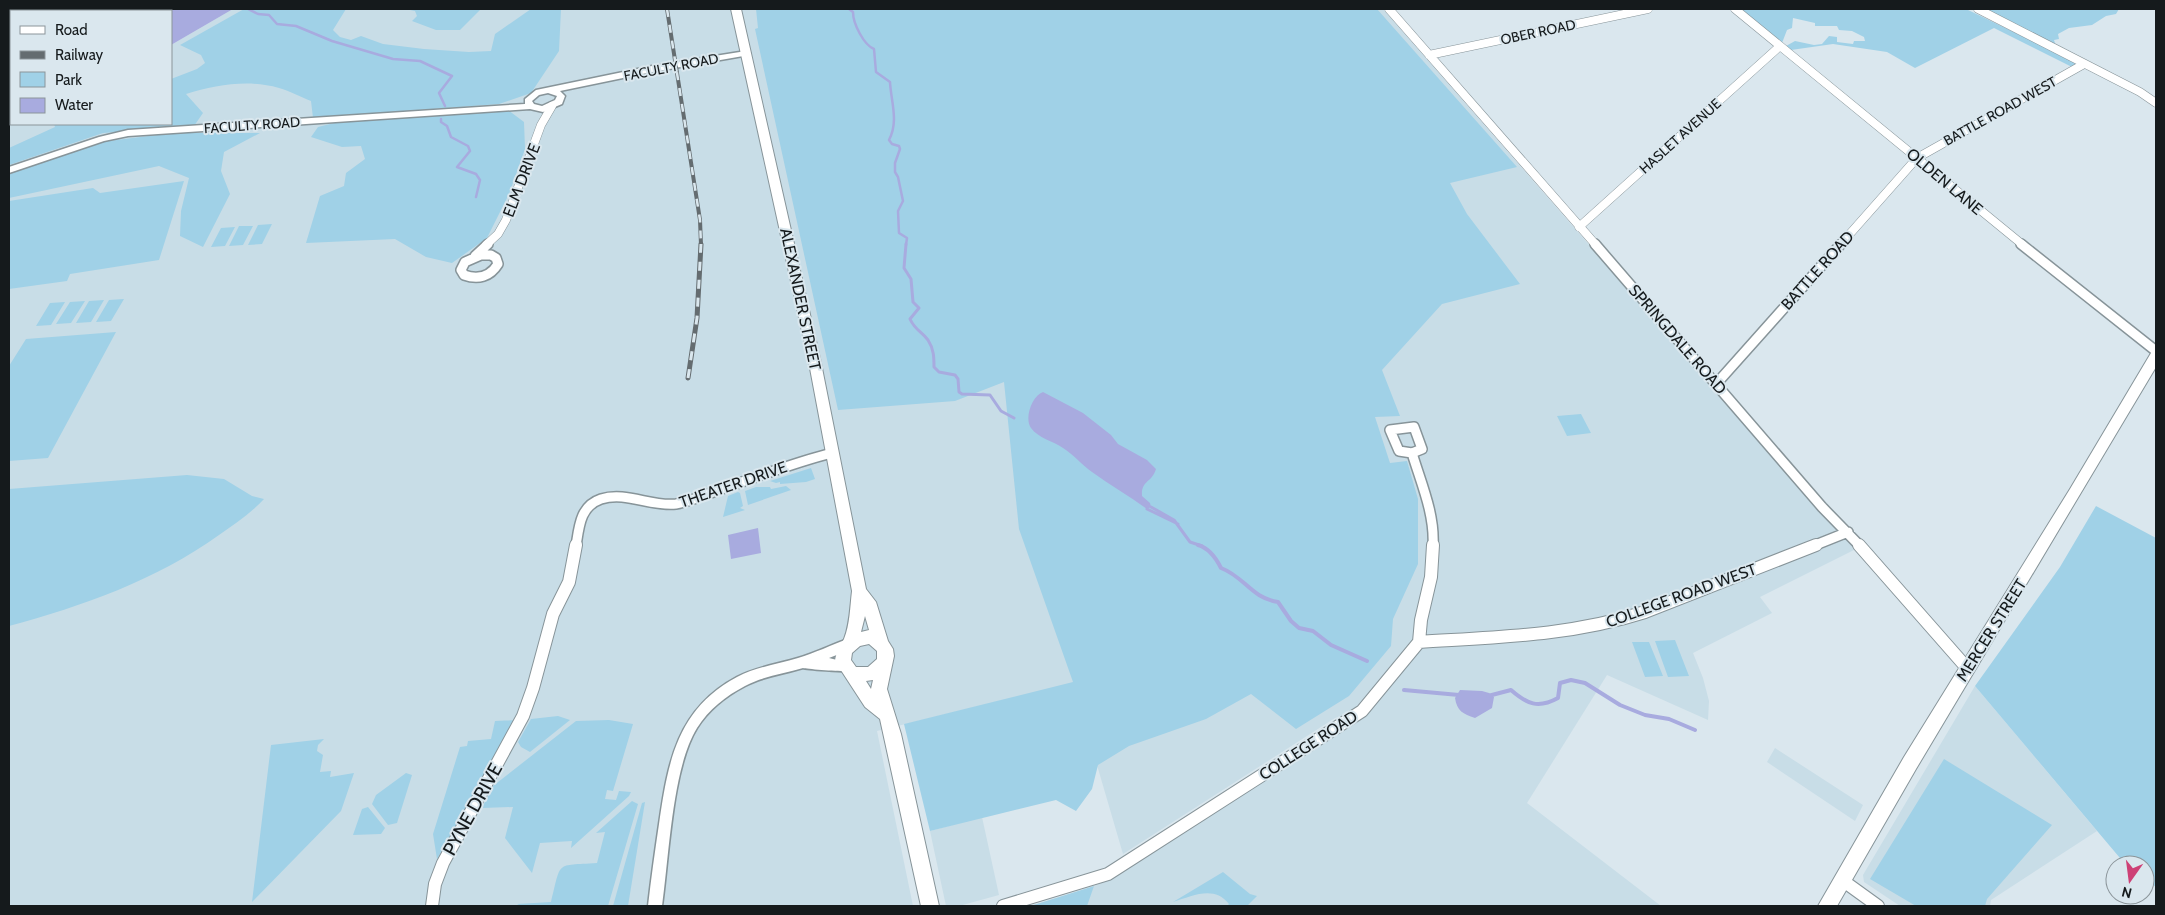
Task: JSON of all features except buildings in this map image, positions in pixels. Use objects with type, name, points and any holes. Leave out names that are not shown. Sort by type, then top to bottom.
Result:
[{"type":"main road","name":"ALEXANDER STREET","points":[[736,9],[812,351],[859,591],[857,619],[849,644]]},
{"type":"main road","name":"MERCER STREET","points":[[1827,906],[2156,356]]},
{"type":"main road","name":"ALEXANDER STREET","points":[[859,591],[868,602],[881,643]]},
{"type":"main road","points":[[886,714],[871,702],[848,670],[842,656],[849,644],[856,639],[870,637],[881,643],[886,656],[879,689],[893,734],[930,906]]},
{"type":"main road","points":[[848,670],[864,676],[878,670],[883,665]]},
{"type":"street","name":"SPRINGDALE ROAD","points":[[1389,9],[1717,383],[1822,507],[1848,532],[1968,668]]},
{"type":"street","name":"OBER ROAD","points":[[1429,54],[1648,9]]},
{"type":"street","name":"OLDEN LANE","points":[[1736,9],[2042,261],[2156,351]]},
{"type":"street","points":[[1971,9],[1985,14],[2140,92],[2156,103]]},
{"type":"street","points":[[1978,9],[1985,14]]},
{"type":"street","name":"HASLET AVENUE","points":[[1579,227],[1780,46]]},
{"type":"street","name":"FACULTY ROAD","points":[[9,170],[102,138],[128,134],[533,104],[540,91],[746,53]]},
{"type":"street","name":"BATTLE ROAD WEST","points":[[1917,158],[2084,64]]},
{"type":"street","name":"FACULTY ROAD","points":[[552,106],[570,93],[596,82]]},
{"type":"street","points":[[553,90],[560,94],[560,99]]},
{"type":"street","points":[[533,104],[552,106]]},
{"type":"street","name":"ELM DRIVE","points":[[533,104],[541,125]]},
{"type":"street","name":"ELM DRIVE","points":[[498,234],[462,266],[462,272],[467,277],[482,277],[492,272],[498,264],[494,253],[498,234],[513,205],[541,125],[552,106]]},
{"type":"street","name":"BATTLE ROAD","points":[[1717,383],[1917,158]]},
{"type":"street","points":[[475,256],[486,254],[496,258]]},
{"type":"street","points":[[1412,452],[1430,511],[1434,544],[1432,577],[1421,620],[1419,642]]},
{"type":"street","name":"THEATER DRIVE","points":[[523,716],[533,688],[553,614],[569,582],[583,514],[592,502],[611,496],[621,496],[652,504],[676,504],[750,480],[796,462],[832,453]]},
{"type":"street","name":"COLLEGE ROAD WEST","points":[[1419,642],[1549,634],[1617,621],[1658,607],[1848,532]]},
{"type":"street","name":"COLLEGE ROAD","points":[[1003,906],[1100,877],[1123,865],[1362,710],[1419,642]]},
{"type":"street","points":[[655,906],[678,752],[686,734],[705,708],[729,688],[766,671],[797,664],[849,644]]},
{"type":"street","points":[[797,664],[825,664],[848,670]]},
{"type":"street","name":"PYNE DRIVE","points":[[432,906],[435,884],[443,863],[523,716]]},
{"type":"street","points":[[1842,880],[1878,906]]},
{"type":"shaded area","points":[[233,9],[1383,9],[1708,381],[1860,547],[1760,597],[1772,613],[1693,653],[1703,678],[1709,701],[1708,720],[1607,675],[1527,803],[1661,906],[1029,906],[1090,888],[1115,877],[1362,716],[1357,711],[1335,718],[1123,854],[1073,683],[877,731],[913,906],[9,906],[9,111],[10,125],[172,125],[172,44]]},
{"type":"shaded area","points":[[1975,686],[2097,831],[1991,900],[1990,906],[1900,906],[1864,882],[1863,875]]},
{"type":"shaded area","points":[[1775,748],[1863,805],[1855,821],[1767,762]]},
{"type":"shaded area","points":[[982,817],[999,895],[959,906],[946,906],[930,831]]},
{"type":"green space","points":[[244,9],[346,9],[333,30],[340,37],[351,40],[361,36],[383,44],[424,49],[469,52],[491,51],[495,34],[531,9],[561,9],[559,51],[531,93],[499,104],[313,118],[311,101],[291,92],[267,85],[232,84],[186,94],[203,113],[194,126],[103,133],[9,165],[9,148],[55,127],[54,125],[172,125],[172,79],[197,69],[205,63],[201,55],[180,45]]},
{"type":"green space","points":[[405,9],[481,9],[460,30],[436,30],[412,21],[417,16],[415,11]]},
{"type":"green space","points":[[756,9],[1377,9],[1517,167],[1450,183],[1467,214],[1520,284],[1442,304],[1382,370],[1400,416],[1375,417],[1390,463],[1407,461],[1418,499],[1418,564],[1393,619],[1391,646],[1349,696],[1296,729],[1251,694],[1206,719],[1129,746],[1098,765],[1092,789],[1076,811],[1056,800],[930,831],[904,724],[1073,682],[1019,529],[1004,382],[955,401],[838,410],[755,29],[758,28]]},
{"type":"green space","points":[[1740,9],[1966,9],[2077,64],[2072,67],[1994,28],[1915,68],[1887,52],[1833,44],[1791,50],[1786,46],[1795,41],[1814,45],[1822,44],[1829,36],[1837,37],[1837,42],[1853,44],[1854,41],[1865,41],[1864,37],[1852,31],[1839,30],[1837,26],[1815,26],[1815,23],[1793,18],[1792,28],[1787,30],[1782,43]]},
{"type":"green space","points":[[1982,9],[2119,9],[2116,14],[2106,16],[2092,25],[2069,28],[2058,34],[2059,39],[2054,40],[2055,43],[2052,45]]},
{"type":"green space","points":[[508,110],[524,122],[525,149],[509,194],[487,238],[452,263],[426,257],[395,239],[306,243],[320,196],[344,186],[346,173],[365,159],[361,146],[342,147],[311,137],[318,127],[342,121]]},
{"type":"green space","points":[[173,133],[260,133],[224,152],[221,171],[230,194],[203,247],[180,236],[181,211],[189,178],[159,166],[9,198],[9,173],[100,142]]},
{"type":"green space","points":[[184,181],[159,260],[70,274],[67,281],[9,289],[9,201],[93,188],[100,193]]},
{"type":"green space","points":[[272,224],[262,244],[248,245],[258,225]]},
{"type":"green space","points":[[239,226],[253,226],[243,245],[229,246]]},
{"type":"green space","points":[[235,227],[225,246],[211,247],[221,228]]},
{"type":"green space","points":[[124,299],[111,321],[96,322],[109,300]]},
{"type":"green space","points":[[104,300],[91,322],[76,323],[89,301]]},
{"type":"green space","points":[[85,301],[71,323],[56,324],[70,302]]},
{"type":"green space","points":[[65,302],[51,325],[36,326],[50,303]]},
{"type":"green space","points":[[116,332],[48,458],[9,461],[9,366],[26,339]]},
{"type":"green space","points":[[1581,414],[1591,433],[1567,436],[1557,416]]},
{"type":"green space","points":[[811,468],[815,479],[806,482],[780,484],[780,482],[770,481]]},
{"type":"green space","points":[[187,475],[224,479],[252,496],[264,499],[243,518],[195,551],[144,578],[64,610],[9,626],[9,489]]},
{"type":"green space","points":[[786,486],[791,490],[748,505],[745,491],[756,487],[770,487],[771,489]]},
{"type":"green space","points":[[740,493],[743,506],[740,508],[745,510],[723,517],[728,496]]},
{"type":"green space","points":[[2096,506],[2156,538],[2156,887],[2155,855],[2117,855],[1975,686],[2060,567]]},
{"type":"green space","points":[[1675,640],[1689,676],[1668,677],[1655,641]]},
{"type":"green space","points":[[1632,642],[1649,642],[1663,676],[1645,677]]},
{"type":"green space","points":[[558,716],[570,720],[530,752],[521,747],[518,742],[531,719]]},
{"type":"green space","points":[[516,720],[437,859],[433,834],[460,747],[467,746],[468,741],[491,739],[495,721]]},
{"type":"green space","points":[[609,720],[633,724],[613,791],[607,790],[605,799],[616,800],[619,791],[631,792],[629,796],[571,848],[572,841],[540,843],[532,873],[505,838],[513,807],[482,808],[493,786],[576,721]]},
{"type":"green space","points":[[324,739],[318,745],[317,751],[323,755],[320,772],[331,771],[330,777],[354,773],[341,811],[252,902],[271,745]]},
{"type":"green space","points":[[1944,759],[2052,825],[1987,899],[1985,906],[1916,906],[1870,879]]},
{"type":"green space","points":[[406,773],[412,775],[397,823],[388,825],[372,804],[376,795]]},
{"type":"green space","points":[[632,801],[638,804],[608,906],[521,906],[517,904],[551,902],[559,872],[562,868],[573,864],[597,863],[605,832],[596,833]]},
{"type":"green space","points":[[645,802],[628,906],[613,906],[642,803]]},
{"type":"green space","points":[[368,807],[385,828],[381,834],[353,835],[362,809]]},
{"type":"green space","points":[[1223,872],[1250,894],[1257,896],[1247,906],[1227,906],[1229,904],[1223,898],[1210,893],[1173,902]]},
{"type":"green space","points":[[1094,886],[1087,906],[1031,906]]},
{"type":"water","points":[[233,9],[172,44],[172,10],[115,10]]},
{"type":"water","points":[[1043,392],[1083,413],[1111,435],[1118,444],[1147,460],[1156,469],[1142,491],[1142,496],[1150,503],[1151,507],[1147,509],[1092,472],[1063,448],[1042,437],[1031,428],[1028,419],[1030,408],[1039,394]]},
{"type":"water","points":[[758,528],[761,553],[731,559],[728,535]]},
{"type":"water","points":[[1460,690],[1489,693],[1494,697],[1492,708],[1475,718],[1464,713],[1457,706],[1455,698]]},
{"type":"waterway","points":[[248,9],[258,14],[269,15],[277,24],[296,26],[332,41],[393,59],[420,61],[452,76],[439,93],[445,106]]},
{"type":"waterway","points":[[849,9],[853,12],[853,17],[863,39],[874,49],[876,72],[890,82],[894,126],[889,140],[892,144],[899,146],[900,149],[895,163],[895,172],[898,177],[903,201],[898,211],[899,233],[907,238],[906,245]]},
{"type":"waterway","points":[[441,119],[441,122],[447,126],[451,137],[468,146],[470,151],[457,167],[476,174],[480,180],[476,197]]},
{"type":"waterway","points":[[906,244],[904,268],[911,279],[913,302],[919,308],[910,319],[930,343],[934,367],[939,372],[955,375],[958,379],[959,392],[962,394],[990,395],[1001,411],[1014,418]]},
{"type":"waterway","points":[[1151,507],[1176,523]]},
{"type":"waterway","points":[[1147,509],[1176,523]]},
{"type":"waterway","points":[[1176,523],[1190,542],[1202,546]]},
{"type":"waterway","points":[[1198,545],[1206,548],[1221,568],[1236,577],[1254,592],[1269,600],[1278,602],[1291,621],[1299,628],[1313,631],[1331,645],[1367,661]]},
{"type":"waterway","points":[[1488,696],[1511,690],[1522,699],[1539,704],[1558,698],[1560,683],[1571,680],[1585,683],[1620,705],[1645,715],[1669,719],[1695,730]]},
{"type":"waterway","points":[[1404,690],[1459,695]]},
{"type":"railway","points":[[667,9],[700,220],[701,244]]},
{"type":"railway","points":[[688,378],[697,318],[701,244]]}]
